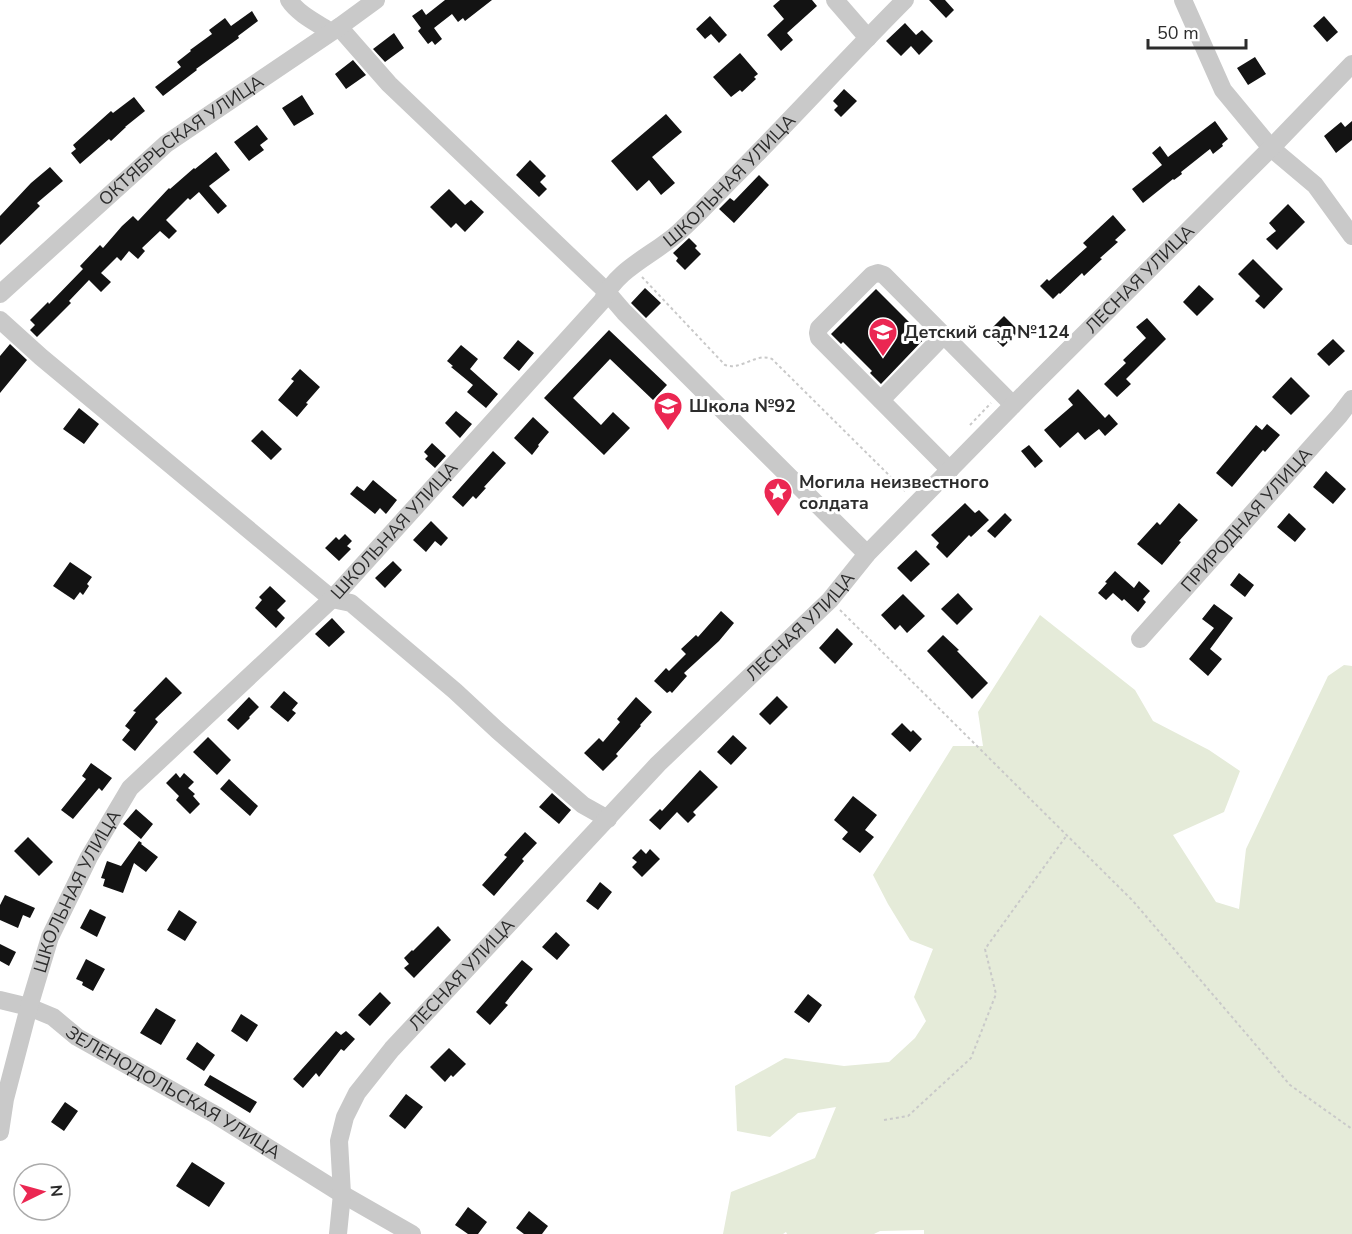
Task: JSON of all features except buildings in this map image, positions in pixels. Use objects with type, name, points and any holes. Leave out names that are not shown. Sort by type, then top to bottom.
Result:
[{"type":"street","points":[[289,0],[312,20],[335,29],[389,84],[606,291],[624,312],[867,554]]},
{"type":"street","name":"ОКТЯБРЬСКАЯ УЛИЦА","points":[[0,294],[166,144],[376,0]]},
{"type":"street","points":[[835,0],[868,38]]},
{"type":"street","name":"ШКОЛЬНАЯ УЛИЦА","points":[[0,1132],[5,1099],[50,937],[89,857],[130,788],[332,599],[602,301],[606,291],[632,266],[678,233],[906,0]]},
{"type":"street","points":[[1183,0],[1223,90],[1271,148],[1315,185],[1352,236]]},
{"type":"street","name":"ЛЕСНАЯ УЛИЦА","points":[[338,1234],[342,1194],[339,1141],[345,1116],[357,1094],[392,1049],[658,764],[830,600],[867,554],[950,470],[1007,399],[1271,148],[1352,64]]},
{"type":"street","points":[[950,470],[819,338],[819,328],[872,275],[878,273],[884,275],[1007,399]]},
{"type":"street","points":[[0,320],[41,357],[332,599],[351,603],[455,691],[583,805],[608,819]]},
{"type":"street","points":[[880,400],[944,335]]},
{"type":"street","name":"ПРИРОДНАЯ УЛИЦА","points":[[1140,639],[1352,399]]},
{"type":"street","name":"ЗЕЛЕНОДОЛЬСКАЯ УЛИЦА","points":[[0,1000],[29,1007],[53,1017],[77,1037],[216,1115],[342,1194],[412,1234]]},
{"type":"path","points":[[632,266],[724,365],[730,367],[761,357],[772,359],[905,493]]},
{"type":"path","points":[[970,425],[1007,399]]},
{"type":"path","points":[[830,600],[1133,901],[1290,1085],[1352,1129]]},
{"type":"path","points":[[884,1120],[908,1116],[971,1058],[996,994],[985,949],[1067,835]]},
{"type":"green space","points":[[1040,615],[1135,690],[1153,721],[1209,750],[1240,771],[1224,812],[1173,835],[1216,902],[1239,909],[1246,849],[1328,676],[1344,665],[1352,666],[1352,1234],[924,1234],[924,1230],[880,1231],[874,1234],[787,1234],[786,1232],[783,1234],[723,1234],[731,1192],[815,1158],[836,1107],[798,1113],[770,1137],[737,1131],[735,1086],[785,1058],[844,1066],[889,1062],[915,1038],[926,1021],[914,997],[933,949],[910,940],[873,875],[953,746],[983,746],[978,712]]},
{"type":"place","name":"Детский сад №124","points":[[883,358]]},
{"type":"place","name":"Школа №92","points":[[668,432]]},
{"type":"place","name":"Могила неизвестного солдата","points":[[778,518]]}]
